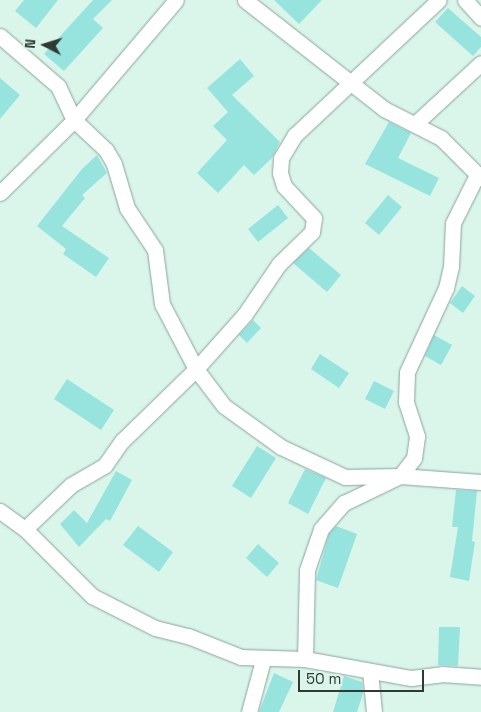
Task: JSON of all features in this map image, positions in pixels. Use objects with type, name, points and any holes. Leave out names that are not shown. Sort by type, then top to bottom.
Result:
[{"type":"street","points":[[0,193],[74,120],[176,0]]},
{"type":"street","points":[[245,0],[354,83],[384,109],[416,123],[441,138],[479,177],[453,223],[451,267],[446,288],[407,372],[406,402],[417,436],[418,448],[400,476],[344,503],[321,529],[307,570],[305,659]]},
{"type":"street","points":[[25,529],[72,485],[105,465],[122,441],[196,369],[257,301],[279,264],[312,232],[314,218],[284,186],[280,173],[282,158],[295,135],[354,83],[439,0]]},
{"type":"street","points":[[465,0],[481,18]]},
{"type":"street","points":[[0,36],[58,86],[74,120],[106,150],[114,164],[128,208],[155,250],[162,304],[196,369],[224,406],[281,447],[345,477],[400,476],[481,482]]},
{"type":"street","points":[[416,123],[481,63]]},
{"type":"street","points":[[0,511],[25,529],[92,596],[126,616],[241,657],[263,660],[305,659],[411,678],[442,674],[481,677]]},
{"type":"street","points":[[249,712],[263,660]]},
{"type":"street","points":[[370,671],[374,712]]},
{"type":"building","points":[[24,0],[58,0],[36,28],[15,11]]},
{"type":"building","points":[[93,0],[112,0],[93,19],[103,28],[64,71],[44,54]]},
{"type":"building","points":[[274,0],[322,0],[299,24]]},
{"type":"building","points":[[448,8],[481,37],[481,47],[473,56],[435,22]]},
{"type":"building","points":[[240,59],[254,76],[232,95],[280,142],[272,158],[254,175],[244,165],[218,193],[197,173],[227,140],[213,126],[228,112],[207,88]]},
{"type":"building","points":[[0,78],[20,95],[0,119]]},
{"type":"building","points":[[389,122],[411,133],[398,158],[439,178],[430,196],[365,164]]},
{"type":"building","points":[[97,155],[107,173],[82,195],[85,198],[62,226],[109,258],[96,277],[63,254],[66,249],[37,226],[82,169]]},
{"type":"building","points":[[388,195],[402,207],[379,235],[365,223]]},
{"type":"building","points":[[278,205],[288,218],[258,242],[248,229]]},
{"type":"building","points":[[309,248],[341,275],[327,292],[293,263]]},
{"type":"building","points":[[462,286],[475,296],[463,313],[450,303]]},
{"type":"building","points":[[253,320],[261,328],[247,343],[239,335]]},
{"type":"building","points":[[434,335],[452,345],[441,365],[425,356]]},
{"type":"building","points":[[320,354],[349,373],[339,388],[311,369]]},
{"type":"building","points":[[67,379],[114,410],[101,430],[54,399]]},
{"type":"building","points":[[374,381],[394,391],[385,409],[365,399]]},
{"type":"building","points":[[257,446],[276,458],[251,498],[232,486]]},
{"type":"building","points":[[305,469],[326,478],[308,514],[288,503]]},
{"type":"building","points":[[116,471],[132,480],[110,521],[106,519],[79,547],[60,524],[74,510],[87,523]]},
{"type":"building","points":[[456,490],[477,491],[472,541],[475,542],[469,581],[450,577],[458,527],[452,527]]},
{"type":"building","points":[[138,526],[173,552],[159,572],[123,545]]},
{"type":"building","points":[[336,526],[357,534],[338,588],[316,580],[329,534]]},
{"type":"building","points":[[258,544],[279,563],[267,577],[246,558]]},
{"type":"building","points":[[439,627],[460,627],[458,666],[438,665]]},
{"type":"building","points":[[274,673],[293,682],[279,712],[259,712]]},
{"type":"building","points":[[344,676],[362,682],[363,693],[357,712],[333,712]]}]
